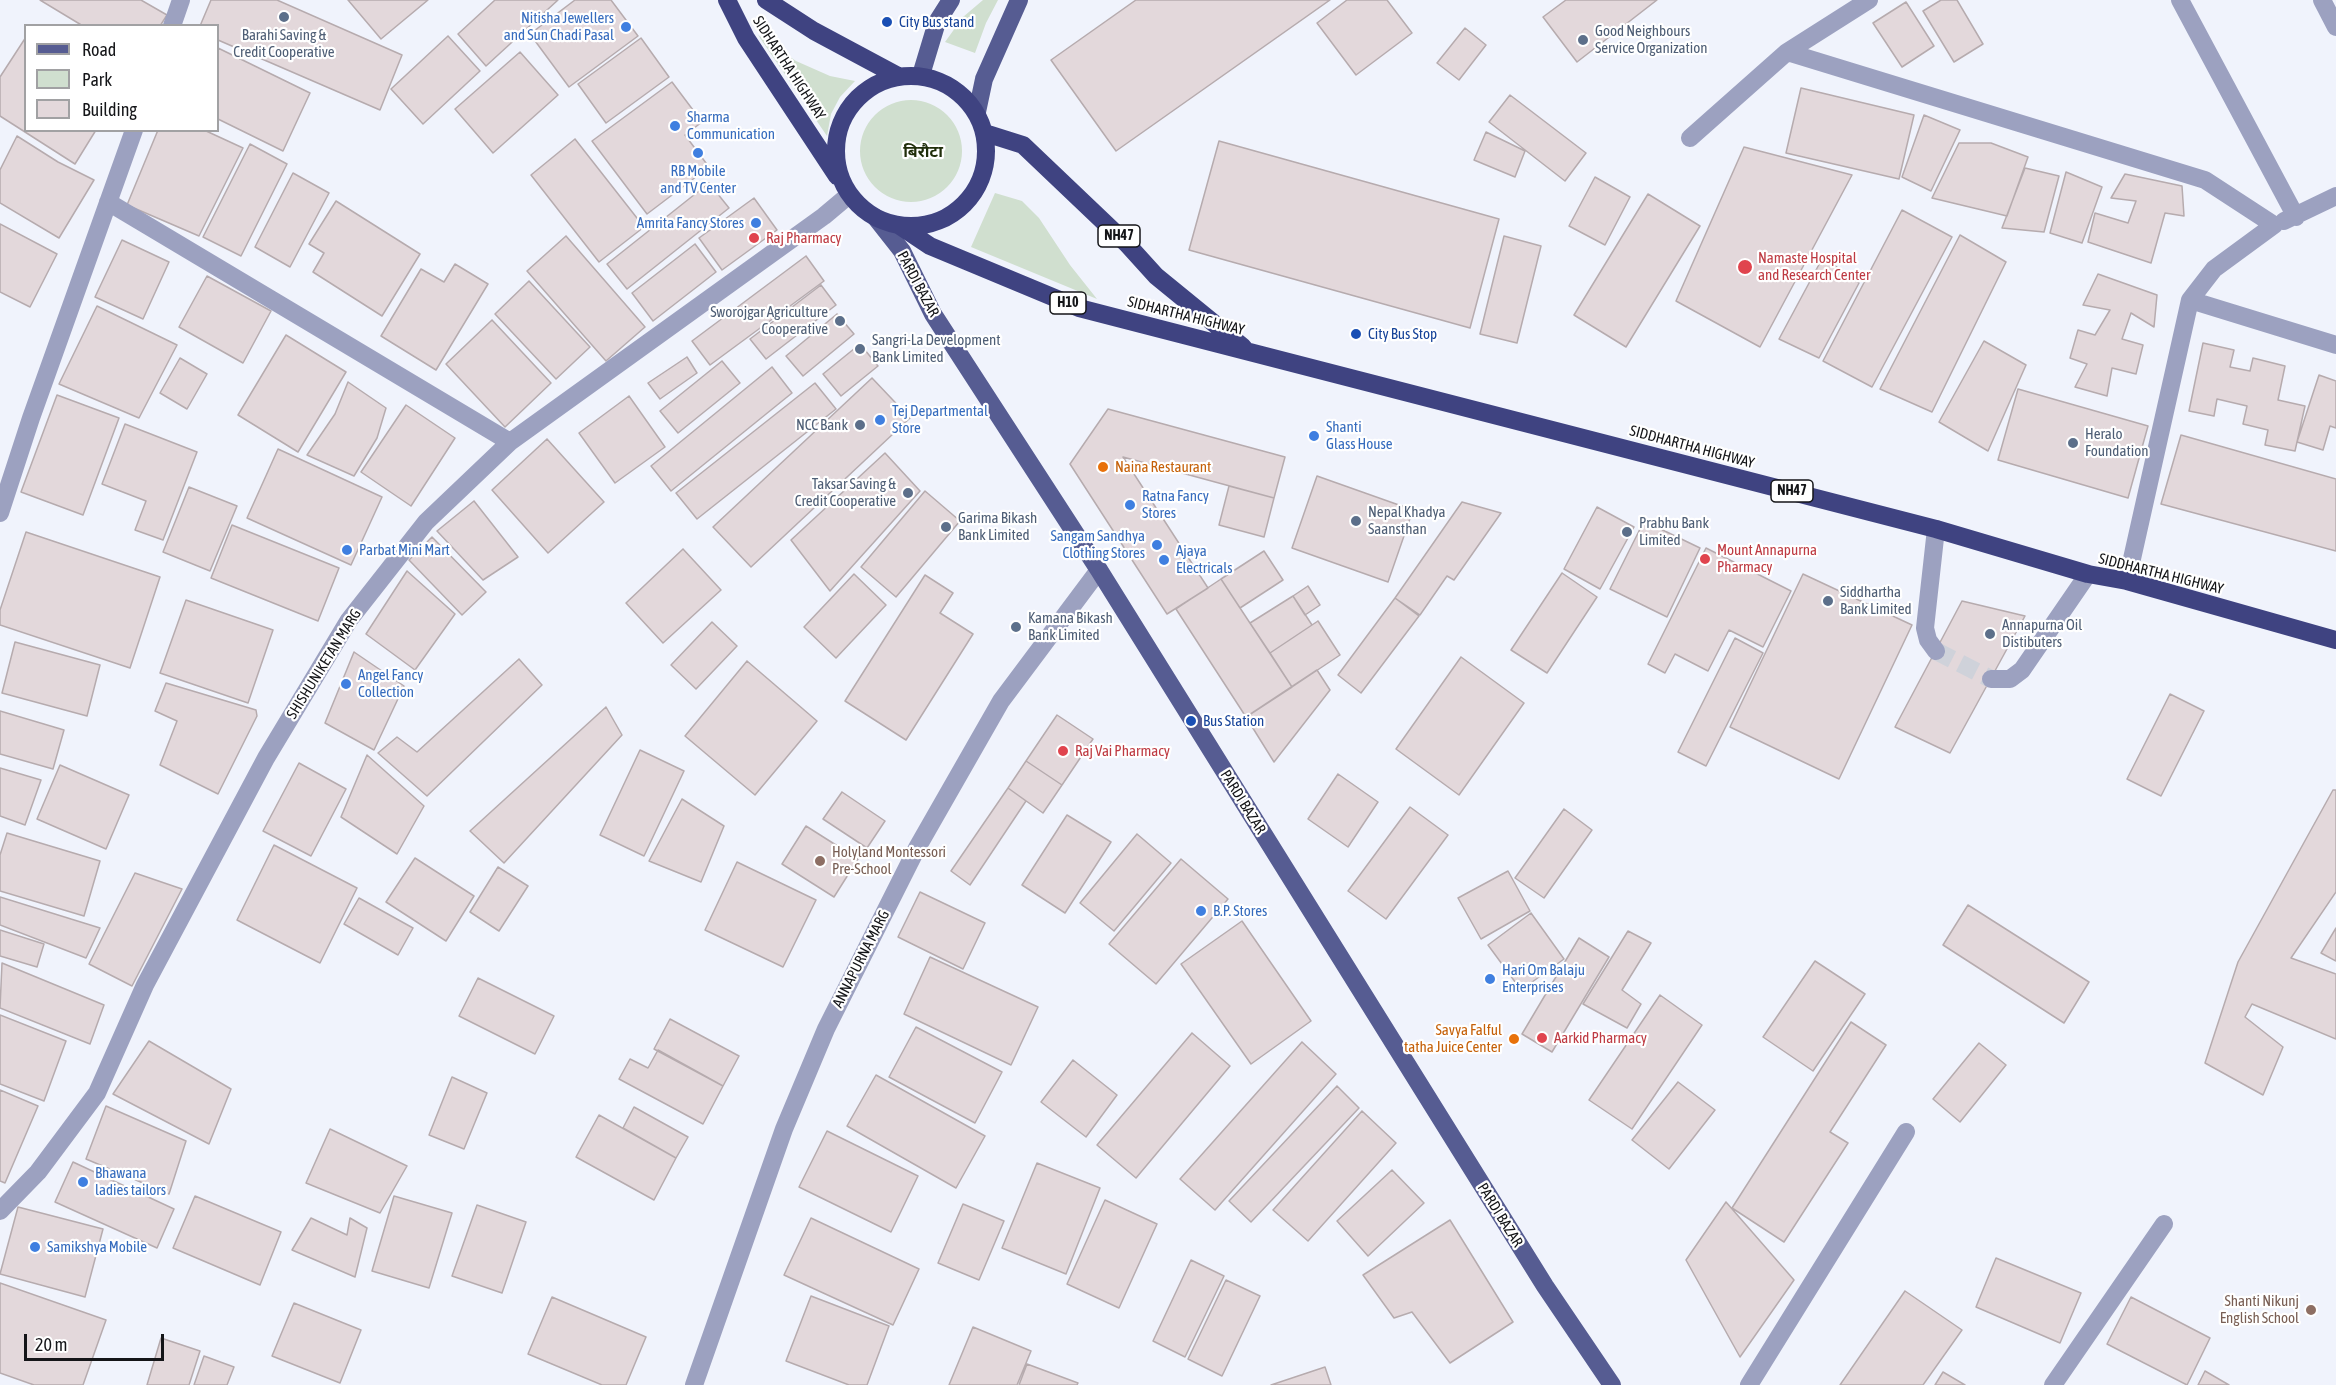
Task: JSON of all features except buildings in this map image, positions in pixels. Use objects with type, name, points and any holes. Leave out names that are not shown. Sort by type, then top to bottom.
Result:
[{"type":"highway","name":"SIDHARTHA HIGHWAY","points":[[727,0],[746,38],[846,190]]},
{"type":"highway","name":"SIDHARTHA HIGHWAY","points":[[766,0],[814,31],[898,76]]},
{"type":"highway","points":[[921,75],[943,82],[962,94],[977,112],[985,133],[987,158],[980,182],[967,202],[948,217],[925,226],[900,226],[876,218],[861,208],[846,190],[836,162],[836,138],[843,116],[857,96],[876,83],[898,76],[921,75]]},
{"type":"highway","name":"SIDHARTHA HIGHWAY","points":[[985,133],[1023,145],[1119,235],[1156,276],[1247,350]]},
{"type":"highway","name":"SIDHARTHA HIGHWAY","points":[[900,226],[930,246],[1079,308],[1247,350]]},
{"type":"highway","name":"SIDDHARTHA HIGHWAY","points":[[1247,350],[1936,529],[2088,574],[2127,581],[2336,640]]},
{"type":"main road","points":[[921,75],[937,22],[951,0]]},
{"type":"main road","points":[[977,112],[984,79],[1018,0]]},
{"type":"main road","name":"PARDI BAZAR","points":[[876,218],[902,251],[933,314],[1099,570],[1545,1286],[1612,1385]]},
{"type":"street","points":[[173,24],[181,0]]},
{"type":"street","points":[[1690,138],[1787,52],[1869,0]]},
{"type":"street","points":[[2180,0],[2296,217]]},
{"type":"street","points":[[2322,0],[2336,27]]},
{"type":"street","points":[[1787,52],[2019,125],[2205,180],[2274,225]]},
{"type":"street","points":[[0,513],[133,132]]},
{"type":"street","name":"SHISHUNIKETAN MARG","points":[[0,1211],[38,1172],[97,1094],[146,985],[255,779],[349,620],[426,522],[510,442],[824,216],[846,190]]},
{"type":"street","points":[[2127,581],[2190,300],[2214,269],[2274,225],[2296,217],[2336,196]]},
{"type":"street","points":[[108,202],[510,442]]},
{"type":"street","points":[[2190,300],[2336,345]]},
{"type":"street","points":[[1936,529],[1925,628],[1928,640],[1936,651]]},
{"type":"street","name":"ANNAPURNA MARG","points":[[694,1385],[784,1129],[826,1029],[917,848],[1001,701],[1099,570]]},
{"type":"street","points":[[1991,679],[2010,680],[2022,670],[2088,574]]},
{"type":"street","points":[[1749,1385],[1906,1132]]},
{"type":"street","points":[[2053,1385],[2164,1224]]},
{"type":"green space","points":[[983,0],[998,0],[986,23],[975,53],[945,42],[963,17]]},
{"type":"green space","points":[[758,35],[796,61],[830,76],[855,81],[840,97],[831,114],[827,136]]},
{"type":"green space","points":[[911,100],[931,104],[947,115],[958,131],[962,151],[958,171],[947,187],[931,198],[911,202],[891,198],[875,187],[864,171],[860,151],[864,131],[875,115],[891,104]]},
{"type":"green space","points":[[995,193],[1022,201],[1039,218],[1070,265],[1097,299],[971,247]]},
{"type":"tunnel","points":[[1936,651],[1991,679]]},
{"type":"place","name":"Barahi Saving & Credit Cooperative","points":[[284,17]]},
{"type":"place","name":"City Bus stand","points":[[887,22]]},
{"type":"place","name":"Nitisha Jewellers and Sun Chadi Pasal","points":[[626,27]]},
{"type":"place","name":"Good Neighbours Service Organization","points":[[1583,40]]},
{"type":"place","name":"Sharma Communication","points":[[675,126]]},
{"type":"place","name":"RB Mobile and TV Center","points":[[698,153]]},
{"type":"place","name":"Amrita Fancy Stores","points":[[756,223]]},
{"type":"place","name":"Raj Pharmacy","points":[[754,238]]},
{"type":"place","name":"Namaste Hospital and Research Center","points":[[1745,267]]},
{"type":"place","name":"Sworojgar Agriculture Cooperative","points":[[840,321]]},
{"type":"place","name":"City Bus Stop","points":[[1356,334]]},
{"type":"place","name":"Sangri-La Development Bank Limited","points":[[860,349]]},
{"type":"place","name":"Tej Departmental Store","points":[[880,420]]},
{"type":"place","name":"NCC Bank","points":[[860,425]]},
{"type":"place","name":"Shanti Glass House","points":[[1314,436]]},
{"type":"place","name":"Heralo Foundation","points":[[2073,443]]},
{"type":"place","name":"Naina Restaurant","points":[[1103,467]]},
{"type":"place","name":"Taksar Saving & Credit Cooperative","points":[[908,493]]},
{"type":"place","name":"Ratna Fancy Stores","points":[[1130,505]]},
{"type":"place","name":"Nepal Khadya Saansthan","points":[[1356,521]]},
{"type":"place","name":"Garima Bikash Bank Limited","points":[[946,527]]},
{"type":"place","name":"Prabhu Bank Limited","points":[[1627,532]]},
{"type":"place","name":"Sangam Sandhya Clothing Stores","points":[[1157,545]]},
{"type":"place","name":"Parbat Mini Mart","points":[[347,550]]},
{"type":"place","name":"Mount Annapurna Pharmacy","points":[[1705,559]]},
{"type":"place","name":"Ajaya Electricals","points":[[1164,560]]},
{"type":"place","name":"Siddhartha Bank Limited","points":[[1828,601]]},
{"type":"place","name":"Kamana Bikash Bank Limited","points":[[1016,627]]},
{"type":"place","name":"Annapurna Oil Distibuters","points":[[1990,634]]},
{"type":"place","name":"Angel Fancy Collection","points":[[346,684]]},
{"type":"place","name":"Bus Station","points":[[1191,721]]},
{"type":"place","name":"Raj Vai Pharmacy","points":[[1063,751]]},
{"type":"place","name":"Holyland Montessori Pre-School","points":[[820,861]]},
{"type":"place","name":"B.P. Stores","points":[[1201,911]]},
{"type":"place","name":"Hari Om Balaju Enterprises","points":[[1490,979]]},
{"type":"place","name":"Aarkid Pharmacy","points":[[1542,1038]]},
{"type":"place","name":"Savya Falful tatha Juice Center","points":[[1514,1039]]},
{"type":"place","name":"Bhawana ladies tailors","points":[[83,1182]]},
{"type":"place","name":"Samikshya Mobile","points":[[35,1247]]},
{"type":"place","name":"Shanti Nikunj English School","points":[[2311,1310]]},
{"type":"district","name":"बिरौटा","points":[[923,152]]}]
